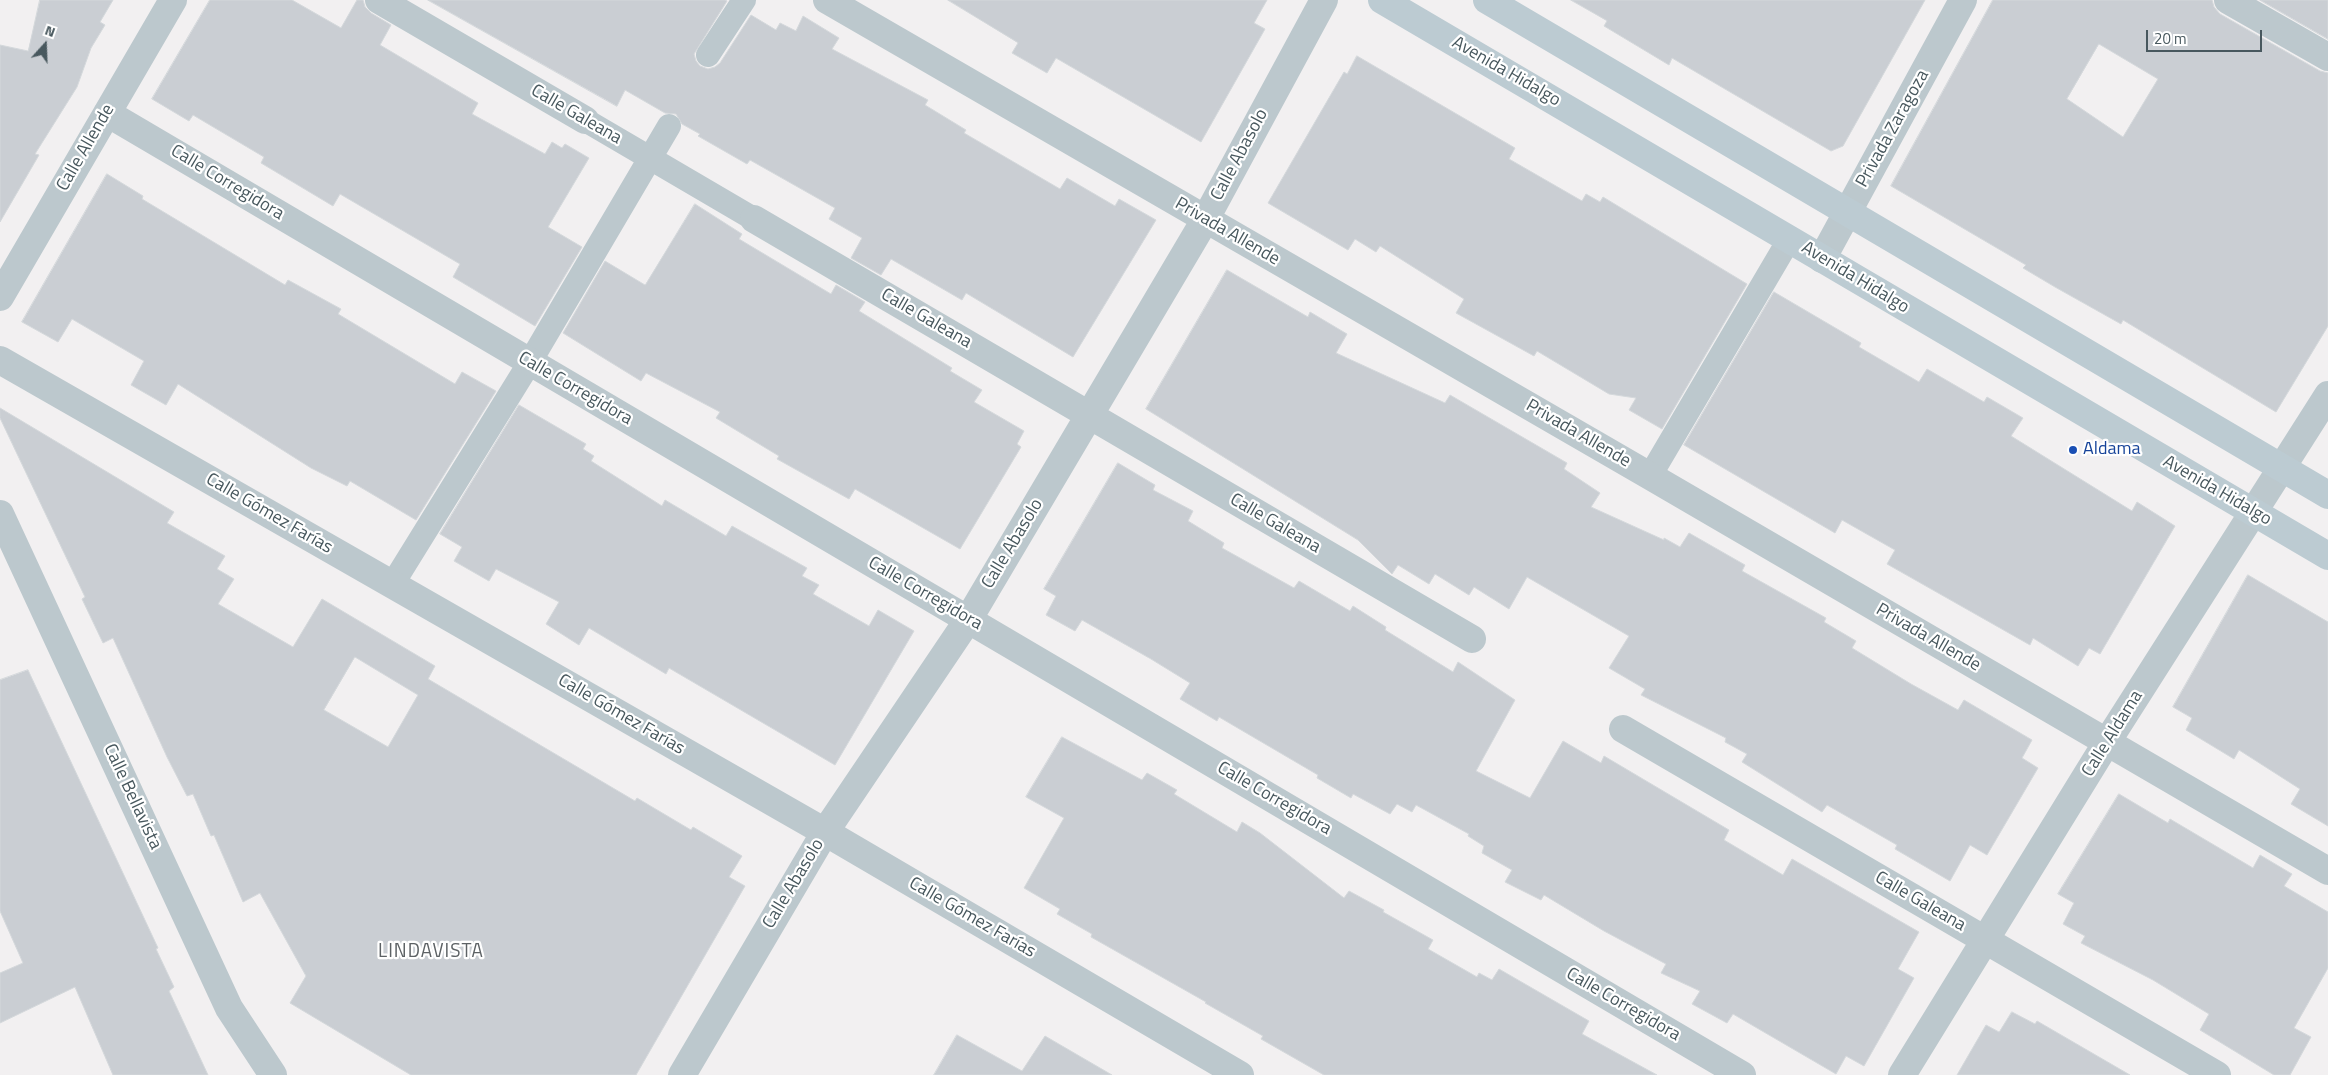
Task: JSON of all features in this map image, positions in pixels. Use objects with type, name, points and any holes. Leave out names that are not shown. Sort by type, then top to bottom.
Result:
[{"type":"main road","name":"Avenida Hidalgo","points":[[1382,0],[1790,238],[1822,259],[2328,556]]},
{"type":"main road","points":[[1487,0],[2328,495]]},
{"type":"street","name":"Calle Allende","points":[[0,297],[173,0]]},
{"type":"street","name":"Calle Galeana","points":[[379,0],[1472,639]]},
{"type":"street","points":[[708,55],[744,0]]},
{"type":"street","name":"Privada Allende","points":[[827,0],[2328,871]]},
{"type":"street","name":"Calle Abasolo","points":[[682,1075],[825,832],[968,620],[1206,220],[1324,0]]},
{"type":"street","name":"Privada Zaragoza","points":[[1822,259],[1963,0]]},
{"type":"street","points":[[2228,0],[2328,57]]},
{"type":"street","name":"Calle Corregidora","points":[[107,112],[1742,1075]]},
{"type":"street","points":[[392,584],[530,362],[669,126]]},
{"type":"street","points":[[1650,476],[1790,238]]},
{"type":"street","name":"Calle Gómez Farías","points":[[0,360],[825,832],[1240,1075]]},
{"type":"street","name":"Calle Aldama","points":[[1902,1075],[2107,742],[2283,469],[2328,395]]},
{"type":"street","name":"Calle Bellavista","points":[[0,514],[230,1008],[277,1074]]},
{"type":"street","name":"Calle Galeana","points":[[1623,729],[2217,1075]]},
{"type":"building","points":[[40,0],[113,0],[100,22],[105,25],[91,48],[77,87],[35,154],[39,155],[0,222],[0,45],[28,51]]},
{"type":"building","points":[[210,0],[292,0],[341,28],[357,0],[363,0],[365,7],[371,13],[391,25],[380,45],[478,103],[472,114],[545,154],[552,142],[562,148],[565,144],[589,158],[548,227],[582,247],[535,326],[453,277],[460,264],[340,194],[333,206],[261,163],[264,157],[193,115],[189,121],[152,99]]},
{"type":"building","points":[[428,0],[725,0],[727,1],[694,54],[700,66],[708,69],[720,63],[751,15],[776,30],[780,23],[796,31],[803,16],[839,38],[832,49],[928,100],[925,105],[966,130],[964,133],[1060,189],[1067,178],[1115,206],[1119,199],[1156,220],[1073,357],[966,293],[962,300],[891,259],[881,275],[851,258],[862,238],[829,219],[835,208],[750,160],[747,164],[698,136],[700,134],[682,124],[676,114],[665,113],[625,90],[617,106]]},
{"type":"building","points":[[948,0],[1267,0],[1254,23],[1265,29],[1201,142],[1056,58],[1047,73],[1012,53],[1018,43]]},
{"type":"building","points":[[1571,0],[1925,0],[1843,146],[1831,151],[1672,58],[1669,65],[1604,26],[1607,21]]},
{"type":"building","points":[[1993,0],[2212,0],[2214,7],[2220,14],[2320,71],[2328,73],[2328,326],[2276,412],[2123,320],[2121,324],[2055,287],[2023,268],[2026,265],[1891,186]],"holes":[[[2099,44],[2158,79],[2123,137],[2067,99]]]},
{"type":"building","points":[[2260,0],[2328,0],[2328,39]]},
{"type":"building","points":[[1357,56],[1515,148],[1509,159],[1582,201],[1586,194],[1600,202],[1603,197],[1747,284],[1662,429],[1629,410],[1636,398],[1609,394],[1537,351],[1534,356],[1456,313],[1464,299],[1380,246],[1376,252],[1355,239],[1348,250],[1268,203],[1344,72],[1347,74]]},
{"type":"building","points":[[107,174],[143,196],[142,199],[285,285],[288,280],[341,309],[338,314],[455,384],[462,372],[496,391],[416,520],[350,481],[347,486],[311,468],[178,384],[166,405],[131,385],[144,361],[72,319],[58,342],[22,322]]},
{"type":"building","points":[[695,204],[742,234],[739,239],[831,294],[836,285],[865,302],[859,311],[952,368],[950,371],[982,390],[974,402],[1024,431],[1017,444],[1021,447],[960,549],[855,489],[849,499],[777,459],[779,456],[716,418],[720,412],[646,373],[641,381],[563,333],[605,261],[645,285]]},
{"type":"building","points":[[1227,270],[1308,317],[1310,312],[1347,334],[1336,353],[1445,403],[1450,395],[1567,463],[1564,469],[1600,493],[1591,507],[1664,540],[1664,538],[1680,547],[1689,533],[1745,565],[1742,571],[1826,618],[1824,622],[1856,641],[1852,648],[1911,684],[1958,710],[1964,700],[2032,740],[2022,758],[2038,768],[1987,855],[1970,845],[1950,881],[1895,849],[1897,845],[1827,805],[1822,812],[1742,762],[1747,754],[1725,742],[1726,738],[1641,695],[1645,689],[1609,668],[1629,636],[1527,577],[1509,609],[1474,587],[1469,595],[1435,574],[1429,584],[1398,565],[1392,574],[1358,540],[1146,409]]},
{"type":"building","points":[[1774,292],[1861,343],[1859,347],[1919,382],[1927,369],[1984,402],[1987,397],[2023,418],[2011,436],[2132,511],[2137,502],[2175,526],[2100,654],[2089,648],[2078,666],[2033,638],[2030,645],[1887,564],[1895,550],[1842,520],[1835,533],[1684,445]]},
{"type":"building","points":[[519,405],[586,444],[583,449],[594,456],[591,461],[662,506],[665,500],[726,536],[732,526],[807,568],[802,576],[819,585],[813,594],[869,626],[878,610],[914,631],[835,765],[669,668],[666,674],[589,628],[579,645],[546,624],[559,602],[496,569],[489,581],[454,561],[462,547],[440,534]]},
{"type":"building","points":[[0,408],[174,512],[167,523],[225,556],[217,569],[234,579],[218,604],[293,647],[322,599],[435,666],[428,679],[635,801],[637,798],[691,830],[693,827],[742,856],[729,877],[745,886],[636,1075],[411,1075],[290,1003],[306,976],[260,893],[243,902],[214,835],[211,836],[193,794],[187,796],[167,757],[113,638],[103,643],[82,599],[85,597],[0,418]],"holes":[[[355,657],[418,695],[388,747],[324,710]]]},
{"type":"building","points":[[1118,463],[1155,485],[1153,490],[1193,511],[1188,521],[1224,543],[1222,548],[1294,588],[1299,581],[1350,611],[1353,606],[1386,627],[1385,630],[1453,672],[1458,662],[1515,700],[1476,771],[1530,798],[1563,741],[1601,763],[1604,756],[1729,830],[1724,840],[1783,875],[1792,859],[1919,932],[1898,969],[1914,978],[1864,1066],[1846,1056],[1836,1074],[1733,1014],[1727,1023],[1692,1004],[1700,991],[1661,973],[1666,964],[1604,931],[1544,895],[1541,900],[1505,882],[1512,870],[1482,853],[1484,846],[1468,836],[1469,834],[1416,805],[1412,812],[1397,804],[1390,814],[1353,794],[1351,798],[1317,778],[1318,775],[1219,717],[1217,721],[1180,699],[1190,683],[1151,659],[1082,620],[1075,631],[1046,615],[1056,596],[1044,589]]},
{"type":"building","points":[[2248,575],[2328,622],[2328,826],[2291,804],[2300,789],[2239,750],[2234,759],[2186,730],[2192,718],[2173,707]]},
{"type":"building","points":[[28,670],[158,948],[156,949],[174,987],[169,991],[208,1075],[113,1075],[75,987],[0,1023],[0,973],[23,963],[0,911],[0,680]]},
{"type":"building","points":[[1062,737],[1142,780],[1147,773],[1177,790],[1174,794],[1237,832],[1242,822],[1260,833],[1344,898],[1349,891],[1384,910],[1383,912],[1433,940],[1428,949],[1477,977],[1479,973],[1492,980],[1499,969],[1589,1021],[1582,1034],[1657,1075],[1324,1075],[1261,1039],[1263,1036],[1206,1002],[1091,937],[1092,934],[1057,914],[1060,909],[1024,888],[1064,818],[1026,797]]},
{"type":"building","points":[[2119,794],[2168,823],[2170,819],[2253,868],[2260,855],[2292,874],[2284,886],[2328,912],[2328,968],[2294,1028],[2311,1037],[2290,1075],[2274,1075],[2200,1030],[2209,1014],[2153,980],[2081,943],[2085,936],[2063,924],[2074,903],[2058,894]]},
{"type":"building","points":[[2012,1012],[2035,1024],[2037,1021],[2130,1075],[1957,1075],[1986,1025],[1999,1032]]},
{"type":"building","points":[[957,1035],[1022,1071],[1045,1036],[1112,1075],[934,1075]]},
{"type":"place","name":"Aldama","points":[[2073,450]]},
{"type":"district","name":"LINDAVISTA","points":[[431,952]]}]
